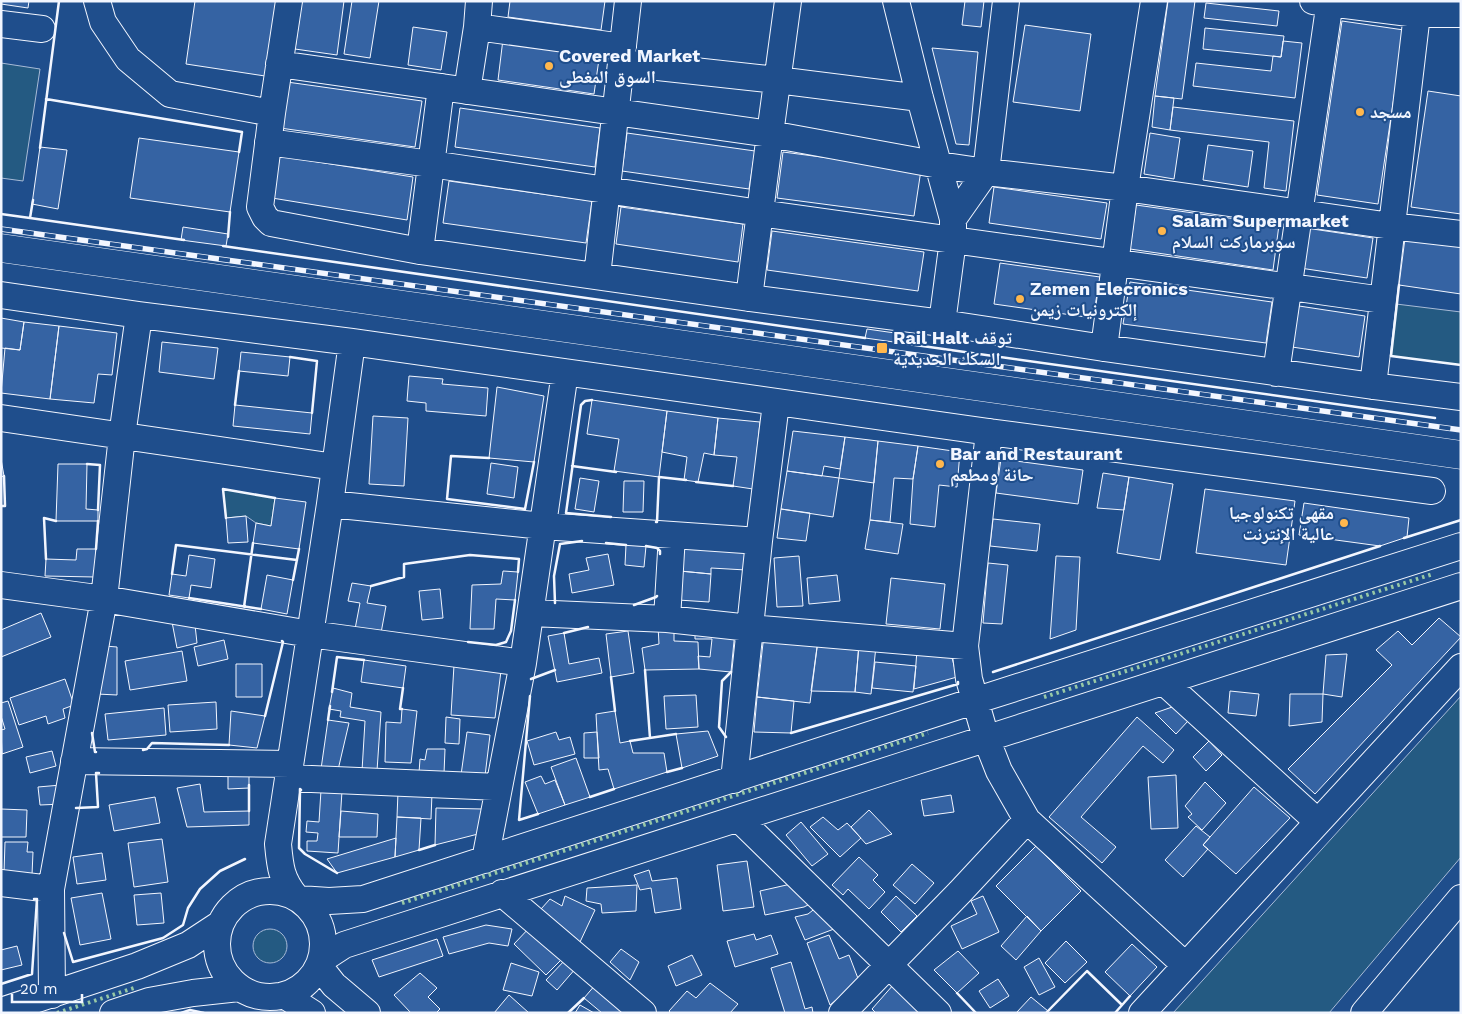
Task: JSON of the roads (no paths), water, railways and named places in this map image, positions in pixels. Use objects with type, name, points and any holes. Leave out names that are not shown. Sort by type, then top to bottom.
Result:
[{"type":"highway","points":[[1,248],[1461,455]]},
{"type":"street","points":[[97,1],[103,22],[128,59],[170,94],[272,113]]},
{"type":"street","points":[[289,1],[260,207],[265,217],[271,223],[420,251],[1461,397]]},
{"type":"street","points":[[468,91],[479,1]]},
{"type":"street","points":[[597,276],[628,1]]},
{"type":"street","points":[[749,298],[788,1]]},
{"type":"street","points":[[896,1],[953,230],[942,323]]},
{"type":"street","points":[[953,230],[986,172],[1006,1]]},
{"type":"street","points":[[1104,348],[1125,188],[1154,1]]},
{"type":"street","points":[[1276,372],[1287,287],[1300,212],[1324,2],[1417,14],[1461,14]]},
{"type":"street","points":[[1372,386],[1417,14]]},
{"type":"street","points":[[1,24],[42,29]]},
{"type":"street","points":[[477,27],[622,55],[777,80],[920,98]]},
{"type":"street","points":[[279,64],[770,134],[986,172],[1125,188],[1391,226],[1461,234]]},
{"type":"street","points":[[420,251],[441,87]]},
{"type":"street","points":[[268,142],[431,164],[760,213],[953,230],[1115,262],[1382,300]]},
{"type":"street","points":[[1,295],[139,315],[352,342],[776,403],[1432,490]]},
{"type":"street","points":[[52,994],[51,890],[104,599],[122,436],[139,315]]},
{"type":"street","points":[[352,342],[330,504],[278,844],[280,870],[286,886],[312,911],[320,926],[323,942],[320,963],[334,985],[367,1013]]},
{"type":"street","points":[[485,860],[523,663],[565,372]]},
{"type":"street","points":[[734,780],[759,541],[776,403]]},
{"type":"street","points":[[1,418],[335,467]]},
{"type":"street","points":[[989,432],[965,646],[974,701],[986,738],[999,771],[1027,820],[1186,965]]},
{"type":"street","points":[[330,504],[544,526],[759,541]]},
{"type":"street","points":[[667,619],[672,535]]},
{"type":"street","points":[[236,903],[258,892],[271,891],[297,898],[329,901],[363,899],[1461,546]]},
{"type":"street","points":[[1,584],[104,599],[310,634],[523,663]]},
{"type":"street","points":[[278,844],[266,869],[227,912],[220,924],[216,938],[221,966],[228,978],[239,988],[261,997],[284,995],[298,989],[310,979],[320,963],[344,945],[986,738],[1165,683],[1461,586]]},
{"type":"street","points":[[530,612],[667,619],[965,646]]},
{"type":"street","points":[[1142,1013],[1461,667]]},
{"type":"street","points":[[1165,683],[1318,822]]},
{"type":"street","points":[[74,761],[289,771],[499,787]]},
{"type":"street","points":[[739,819],[938,1013]]},
{"type":"street","points":[[842,1013],[1027,820]]},
{"type":"street","points":[[1,883],[51,890]]},
{"type":"street","points":[[502,894],[643,1013]]},
{"type":"street","points":[[1364,1013],[1461,898]]},
{"type":"street","points":[[1,1010],[137,966],[188,946],[220,924]]},
{"type":"street","points":[[113,1013],[149,1001],[193,993],[239,988]]},
{"type":"street","points":[[284,995],[312,1013]]},
{"type":"railway","points":[[1,229],[1461,430]]},
{"type":"place","name":"Covered Market السوق المغطى","points":[[549,66]]},
{"type":"place","name":"مسجد","points":[[1360,112]]},
{"type":"place","name":"Salam Supermarket سوبرماركت السلام","points":[[1162,231]]},
{"type":"place","name":"Zemen Elecronics إلكترونيات زيمن","points":[[1020,299]]},
{"type":"place","name":"Rail Halt توقف السكك الحديدية","points":[[882,348]]},
{"type":"place","name":"Bar and Restaurant حانة ومطعم","points":[[940,464]]},
{"type":"place","name":"مقهى تكنولوجيا عالية الإنترنت","points":[[1344,523]]}]
